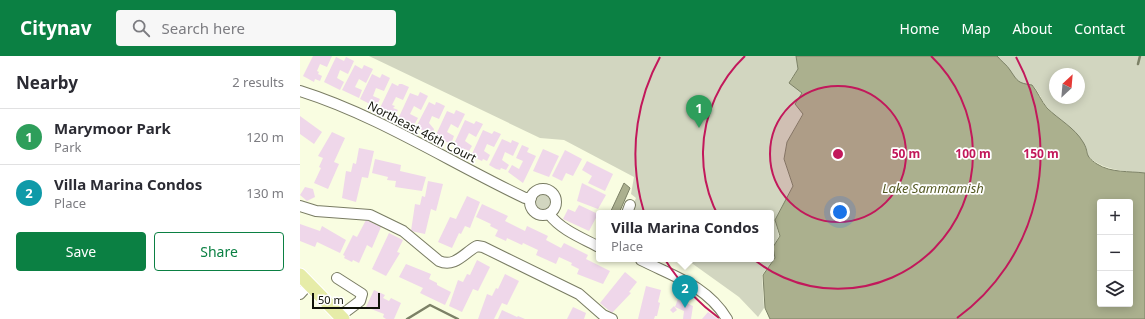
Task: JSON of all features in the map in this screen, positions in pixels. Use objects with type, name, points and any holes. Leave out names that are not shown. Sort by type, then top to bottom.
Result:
[{"type":"main road","points":[[303,284],[341,317]]},
{"type":"street","name":"Northeast 46th Court","points":[[300,91],[342,105],[480,176],[525,198],[531,198]]},
{"type":"street","points":[[539,190],[548,190],[552,192],[556,204],[552,212],[549,214],[540,215],[533,211],[530,203],[532,194],[539,190]]},
{"type":"street","points":[[300,206],[316,211],[370,215],[403,232],[439,261],[446,264],[452,263],[477,246],[483,247],[580,294],[606,318]]},
{"type":"street","points":[[549,214],[554,221],[572,233],[596,245]]},
{"type":"street","points":[[645,262],[700,289],[718,304],[727,319]]},
{"type":"street","points":[[336,278],[362,294],[360,301],[341,317]]},
{"type":"shaded area","points":[[369,56],[796,56],[798,69],[790,80],[802,93],[803,113],[787,142],[784,159],[793,186],[775,220],[779,236],[774,245],[774,210],[631,210],[636,198],[631,194],[634,177],[564,140],[540,138]]},
{"type":"shaded area","points":[[997,56],[1145,56],[1145,173],[1121,171],[1108,168],[1087,156],[1080,139],[1070,128],[1053,114],[1043,102],[1035,88],[1032,85],[1017,81]]},
{"type":"shaded area","points":[[540,195],[546,195],[550,199],[550,205],[546,209],[540,209],[536,205],[536,199]]},
{"type":"shaded area","points":[[690,262],[772,262],[762,275],[764,308],[758,317],[739,297]]},
{"type":"water","name":"Lake Sammamish","points":[[796,56],[997,56],[1019,81],[1024,84],[1032,85],[1047,108],[1076,132],[1085,146],[1088,156],[1093,161],[1108,169],[1145,173],[1145,319],[770,319],[765,308],[763,275],[772,262],[774,262],[774,245],[780,236],[775,220],[793,186],[784,159],[787,142],[803,114],[795,104],[802,93],[789,83],[798,69]]},
{"type":"water","points":[[624,183],[630,188],[620,210],[611,210]]},
{"type":"building","points":[[313,56],[332,56],[327,67],[320,64],[317,71],[319,72],[318,74],[322,76],[320,81],[315,79],[314,82],[303,76]]},
{"type":"building","points":[[336,57],[344,61],[346,57],[354,61],[348,74],[340,70],[337,78],[344,82],[340,90],[324,82]]},
{"type":"building","points":[[355,65],[362,69],[364,65],[373,69],[366,83],[359,79],[355,87],[362,90],[359,98],[342,90]]},
{"type":"building","points":[[372,74],[380,78],[382,74],[390,78],[384,91],[376,88],[373,96],[380,99],[376,107],[360,99]]},
{"type":"building","points":[[392,83],[398,86],[399,84],[402,84],[409,87],[403,100],[396,97],[392,105],[395,106],[393,108],[398,110],[395,115],[391,113],[390,115],[379,110]]},
{"type":"building","points":[[420,92],[428,96],[421,110],[414,106],[410,114],[418,118],[414,125],[398,119],[410,93],[418,96]]},
{"type":"building","points":[[429,102],[435,105],[436,102],[445,106],[439,119],[432,116],[429,123],[434,129],[433,132],[428,131],[427,133],[416,127]]},
{"type":"building","points":[[456,110],[465,114],[458,128],[451,124],[447,132],[454,136],[451,144],[435,137],[447,111],[454,114]]},
{"type":"building","points":[[300,116],[322,132],[314,144],[300,134]]},
{"type":"building","points":[[465,120],[474,124],[476,121],[483,124],[476,137],[469,133],[465,141],[472,146],[469,151],[465,149],[464,151],[453,146]]},
{"type":"building","points":[[483,130],[492,134],[494,131],[501,134],[494,147],[487,144],[484,151],[490,155],[487,161],[483,159],[482,161],[471,156]]},
{"type":"building","points":[[332,132],[345,138],[334,162],[339,164],[328,189],[314,183],[321,168],[319,167],[323,158],[318,156]]},
{"type":"building","points":[[502,139],[511,143],[512,140],[519,143],[513,156],[505,152],[502,160],[509,165],[506,170],[501,168],[500,170],[496,169],[489,165]]},
{"type":"building","points":[[522,145],[529,148],[527,152],[536,156],[523,183],[508,172],[512,165],[519,169],[523,161],[516,158]]},
{"type":"building","points":[[359,148],[374,151],[368,178],[362,177],[356,202],[342,198],[346,171],[351,172],[353,163],[356,164]]},
{"type":"building","points":[[543,149],[559,156],[549,177],[533,171]]},
{"type":"building","points":[[565,150],[582,159],[573,176],[566,173],[562,181],[552,176]]},
{"type":"building","points":[[375,159],[401,165],[400,171],[426,177],[422,191],[395,187],[396,181],[387,180],[388,177],[372,173]]},
{"type":"building","points":[[587,161],[613,174],[605,191],[588,183],[592,176],[582,170]]},
{"type":"building","points":[[428,181],[443,184],[436,211],[431,209],[425,234],[411,231],[415,204],[420,205],[422,196],[425,197]]},
{"type":"building","points":[[582,183],[606,195],[598,209],[577,201]]},
{"type":"building","points":[[305,187],[313,189],[315,197],[307,201],[300,195]]},
{"type":"building","points":[[467,196],[480,202],[470,228],[465,226],[461,234],[459,233],[452,248],[438,242],[450,217],[456,219]]},
{"type":"building","points":[[482,204],[508,216],[505,221],[525,231],[527,226],[548,236],[546,240],[561,248],[564,243],[588,255],[586,259],[610,271],[603,284],[577,274],[579,269],[571,265],[572,263],[559,257],[556,264],[536,255],[538,250],[523,243],[522,245],[507,238],[506,241],[495,236],[498,230],[490,226],[491,224],[476,217]]},
{"type":"building","points":[[579,205],[596,213],[596,218],[589,231],[563,219],[568,209],[575,212]]},
{"type":"building","points":[[366,220],[381,227],[372,248],[367,245],[359,263],[353,260],[352,262],[344,258],[345,256],[343,255],[353,235],[357,237]]},
{"type":"building","points":[[300,224],[320,231],[322,226],[346,240],[340,253],[317,242],[315,247],[300,241]]},
{"type":"building","points":[[389,233],[403,240],[397,252],[400,253],[386,276],[372,269]]},
{"type":"building","points":[[477,260],[490,267],[478,291],[473,289],[462,312],[449,306],[458,280],[463,282],[467,274],[470,275]]},
{"type":"building","points":[[406,264],[431,274],[429,279],[451,292],[445,305],[420,293],[423,288],[399,277]]},
{"type":"building","points":[[625,272],[637,282],[629,292],[631,293],[612,313],[600,303]]},
{"type":"building","points":[[505,274],[519,281],[507,305],[502,303],[494,319],[478,319],[487,294],[492,296],[496,288],[498,289]]},
{"type":"building","points":[[646,286],[661,290],[657,316],[655,316],[654,319],[638,319]]},
{"type":"building","points":[[374,290],[385,295],[383,298],[389,301],[391,298],[401,303],[394,319],[386,319],[383,317],[384,314],[366,307]]},
{"type":"building","points":[[678,299],[693,306],[691,319],[683,319],[684,311],[675,307]]},
{"type":"building","points":[[674,306],[677,310],[673,313],[670,310]]},
{"type":"building","points":[[573,307],[586,313],[584,319],[567,319]]},
{"type":"building","points":[[502,310],[517,317],[518,316],[525,319],[498,319]]},
{"type":"building","points":[[708,312],[718,319],[702,319]]},
{"type":"waterway","points":[[1138,64],[1140,56]]},
{"type":"waterway","points":[[407,319],[430,305],[458,319]]},
{"type":"place","name":"Marymoor Park","points":[[699,128]]},
{"type":"place","name":"Villa Marina Condos","points":[[685,308]]}]
